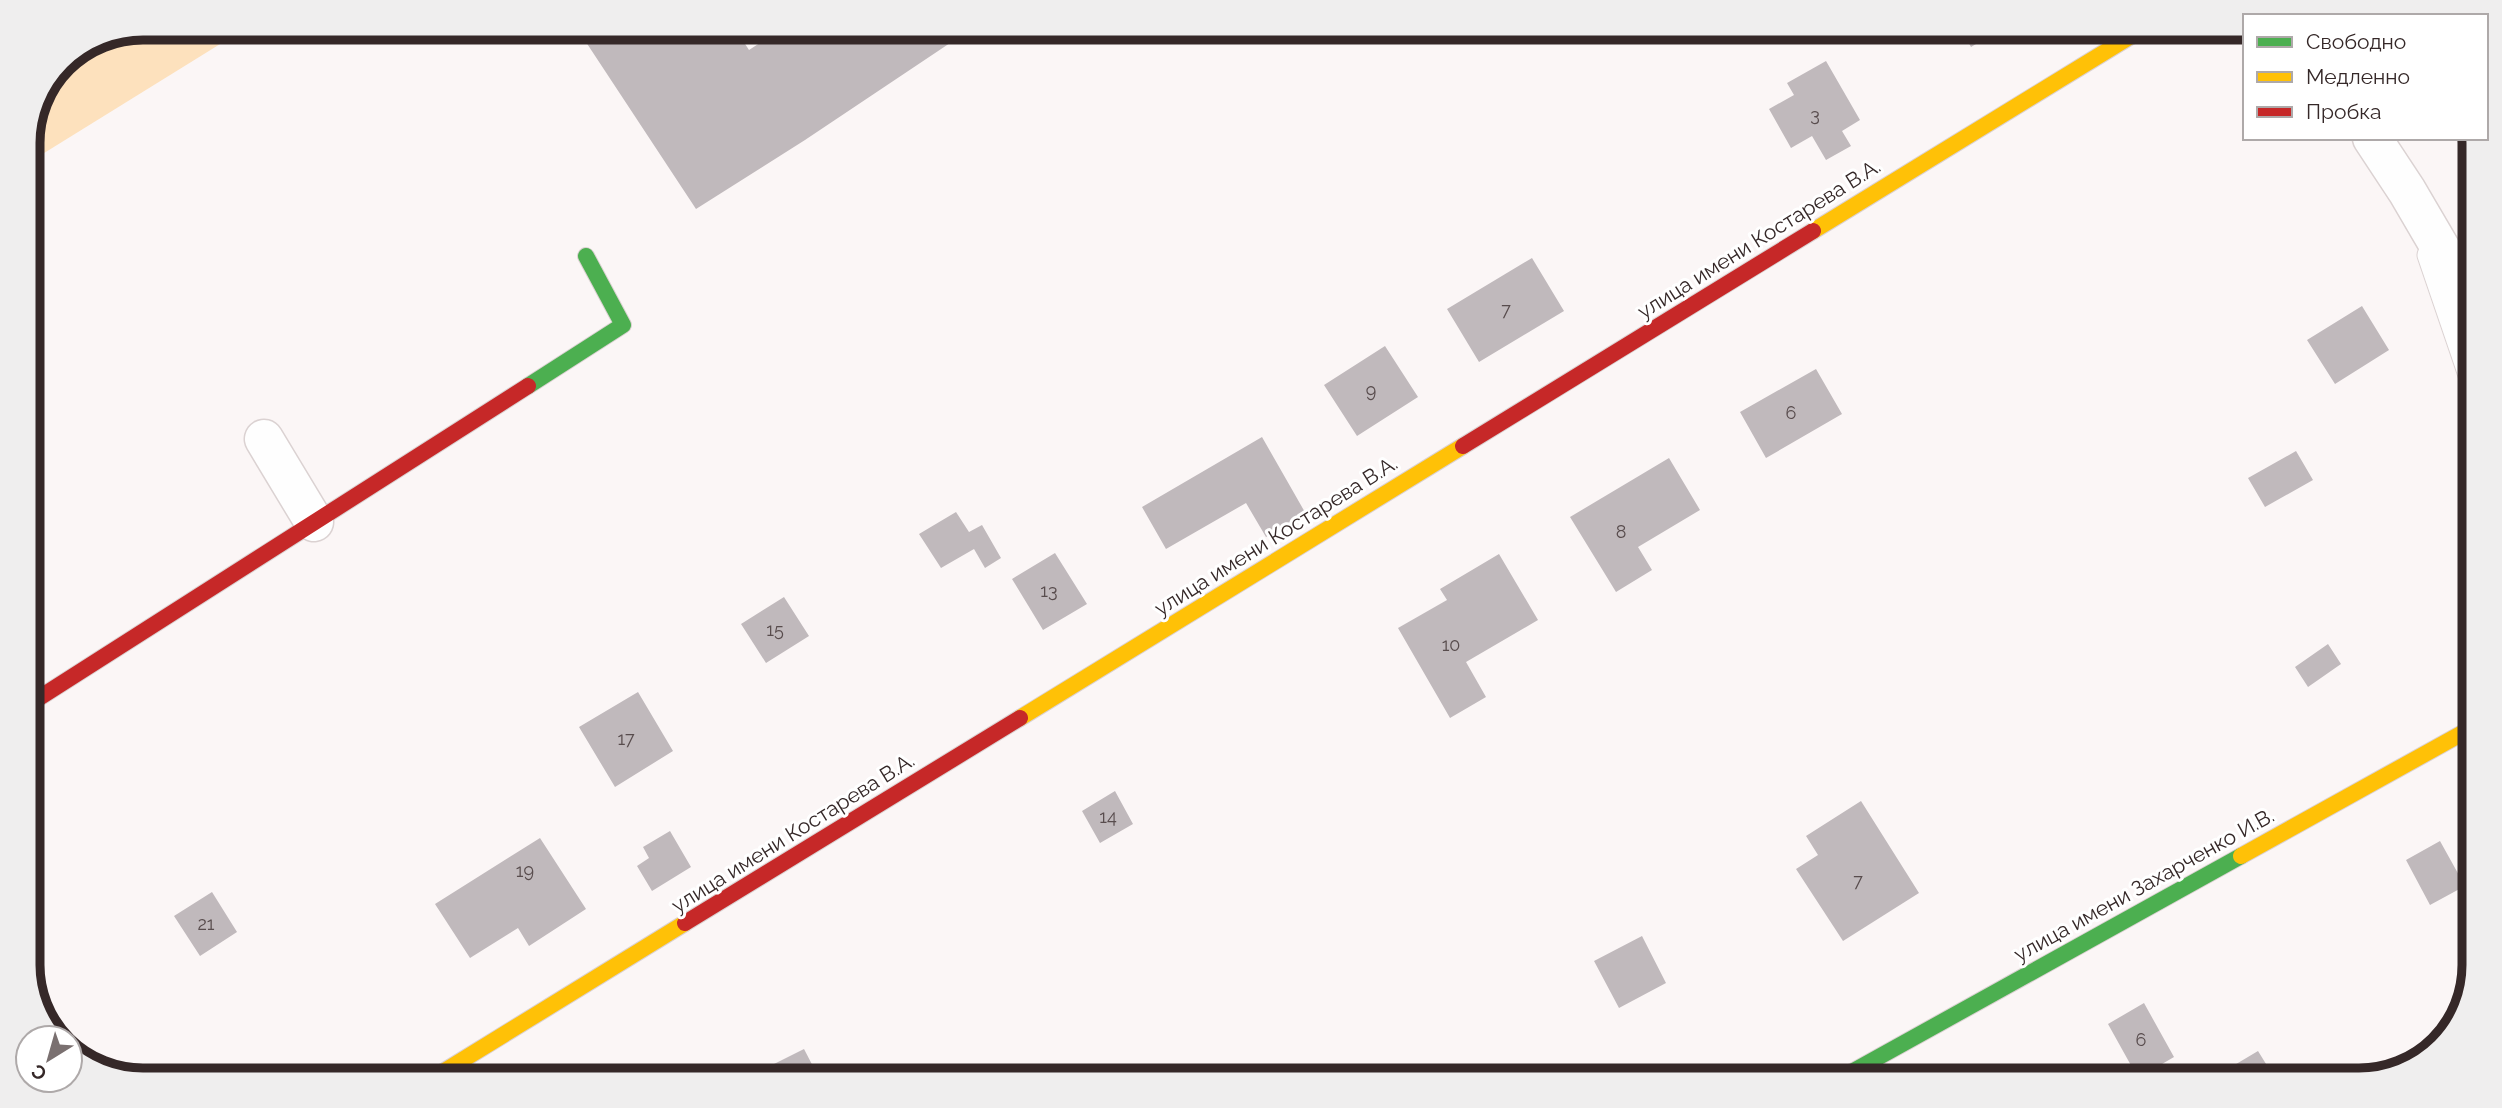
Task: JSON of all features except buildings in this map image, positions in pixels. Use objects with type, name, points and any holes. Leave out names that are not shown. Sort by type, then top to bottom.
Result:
[{"type":"street","name":"улица имени Костарева В.А.","points":[[450,1068],[2124,40]]},
{"type":"street","points":[[2373,140],[2407,191],[2462,285]]},
{"type":"street","points":[[40,697],[623,325],[586,256]]},
{"type":"street","points":[[264,439],[314,522]]},
{"type":"street","name":"улица имени Захарченко И.В.","points":[[1859,1068],[2462,733]]},
{"type":"lane","points":[[2407,191],[2462,352]]},
{"type":"shaded area","points":[[227,40],[40,156],[42,123],[48,104],[70,70],[86,58],[123,42]]},
{"type":"traffic: fast","points":[[528,386],[623,325],[586,256]]},
{"type":"traffic: fast","points":[[1859,1068],[2241,856]]},
{"type":"traffic: slow","points":[[1813,231],[2124,40]]},
{"type":"traffic: slow","points":[[1020,718],[1463,446]]},
{"type":"traffic: slow","points":[[2241,856],[2462,733]]},
{"type":"traffic: slow","points":[[449,1068],[685,923]]},
{"type":"traffic: jam","points":[[1463,446],[1813,231]]},
{"type":"traffic: jam","points":[[40,697],[528,386]]},
{"type":"traffic: jam","points":[[685,923],[1020,718]]}]
